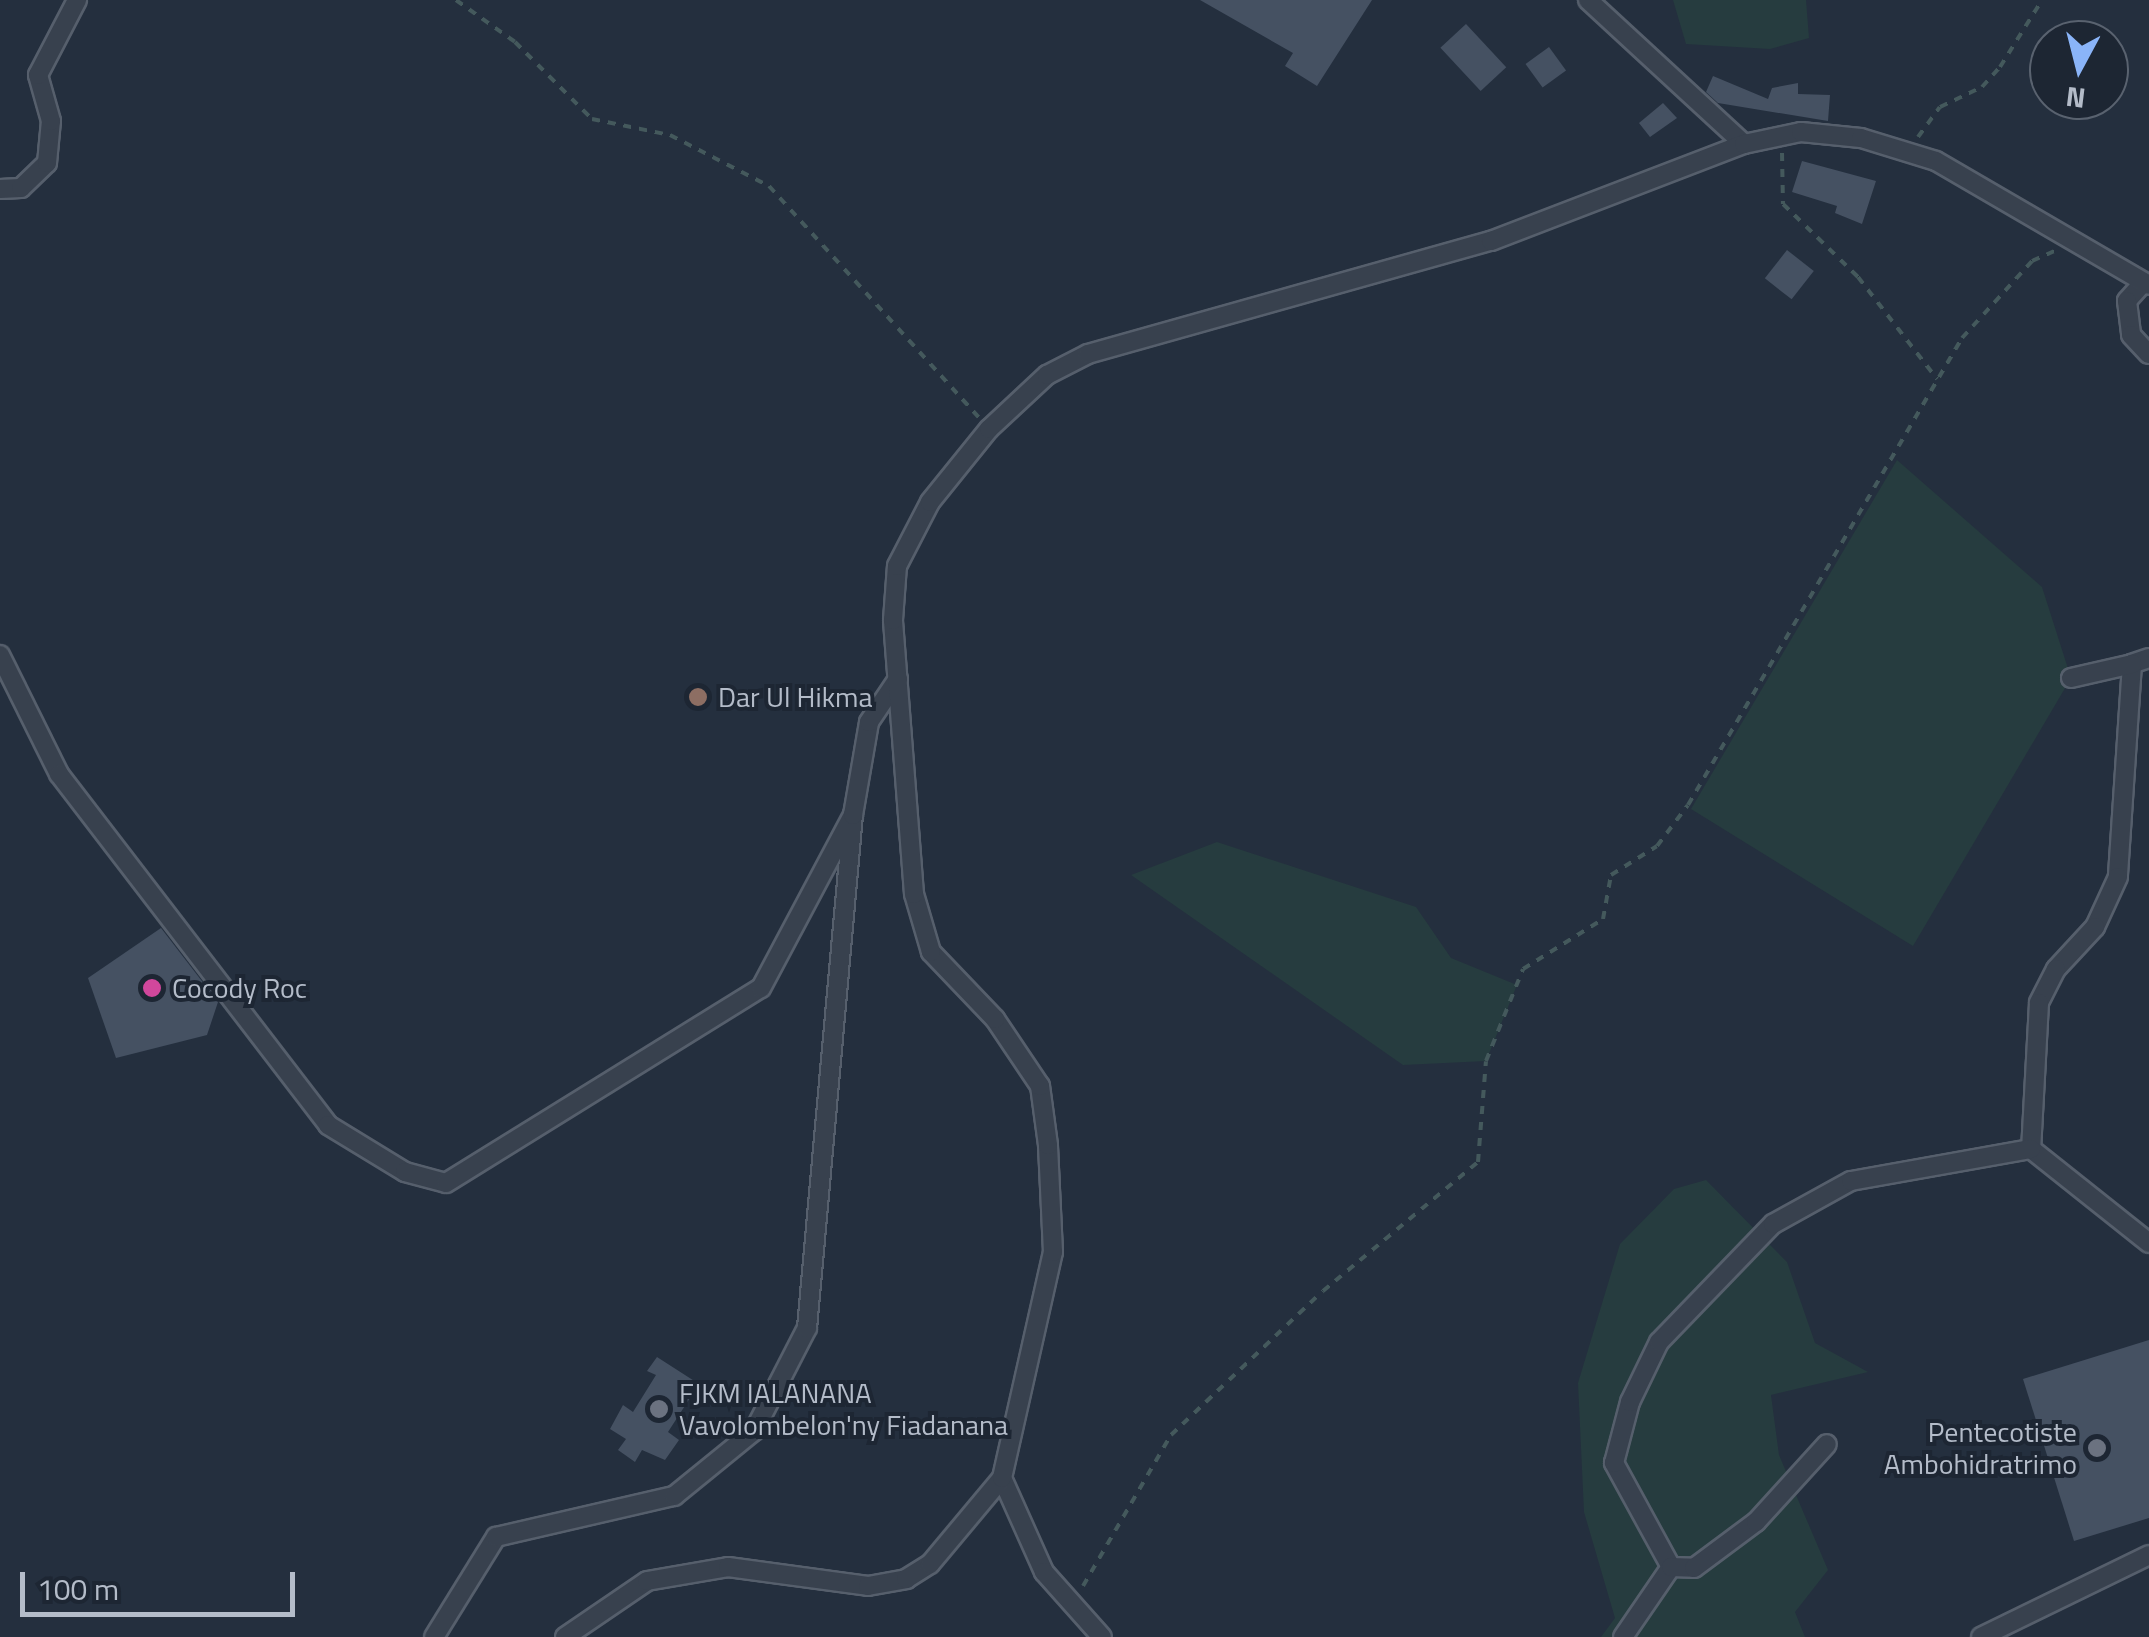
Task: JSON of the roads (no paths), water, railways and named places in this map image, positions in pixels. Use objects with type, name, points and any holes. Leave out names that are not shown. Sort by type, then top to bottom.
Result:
[{"type":"street","points":[[0,189],[20,188],[47,163],[54,146],[38,75],[77,0]]},
{"type":"street","points":[[1588,0],[1744,144]]},
{"type":"street","points":[[565,1637],[647,1581],[712,1570],[868,1586],[906,1578],[930,1564],[1002,1478],[1052,1252],[1048,1145],[1040,1086],[995,1019],[931,952],[914,894],[898,679],[897,566],[930,502],[990,428],[1047,375],[1088,354],[1491,241],[1744,144],[1782,136],[1862,138],[1908,151],[2146,284],[2126,301],[2131,335],[2149,354]]},
{"type":"street","points":[[0,655],[59,774],[328,1125],[405,1172],[446,1183],[762,988],[853,815]]},
{"type":"street","points":[[2031,1148],[2039,1002],[2056,969],[2096,926],[2118,877],[2140,661],[2072,678]]},
{"type":"street","points":[[434,1637],[496,1536],[674,1496],[754,1431],[808,1328],[853,815],[869,722],[898,679]]},
{"type":"street","points":[[1671,1567],[1614,1463],[1630,1402],[1660,1342],[1774,1224],[1851,1181],[2031,1148],[2149,1243]]},
{"type":"street","points":[[1671,1567],[1694,1568],[1756,1522],[1827,1444]]},
{"type":"street","points":[[1002,1478],[1044,1572],[1102,1637]]},
{"type":"street","points":[[1981,1637],[2149,1556]]},
{"type":"street","points":[[1623,1637],[1671,1567]]},
{"type":"place","name":"Dar Ul Hikma","points":[[698,697]]},
{"type":"place","name":"Cocody Roc","points":[[152,988]]},
{"type":"place","name":"FJKM IALANANA Vavolombelon'ny Fiadanana","points":[[659,1409]]},
{"type":"place","name":"Pentecotiste Ambohidratrimo","points":[[2097,1448]]}]
